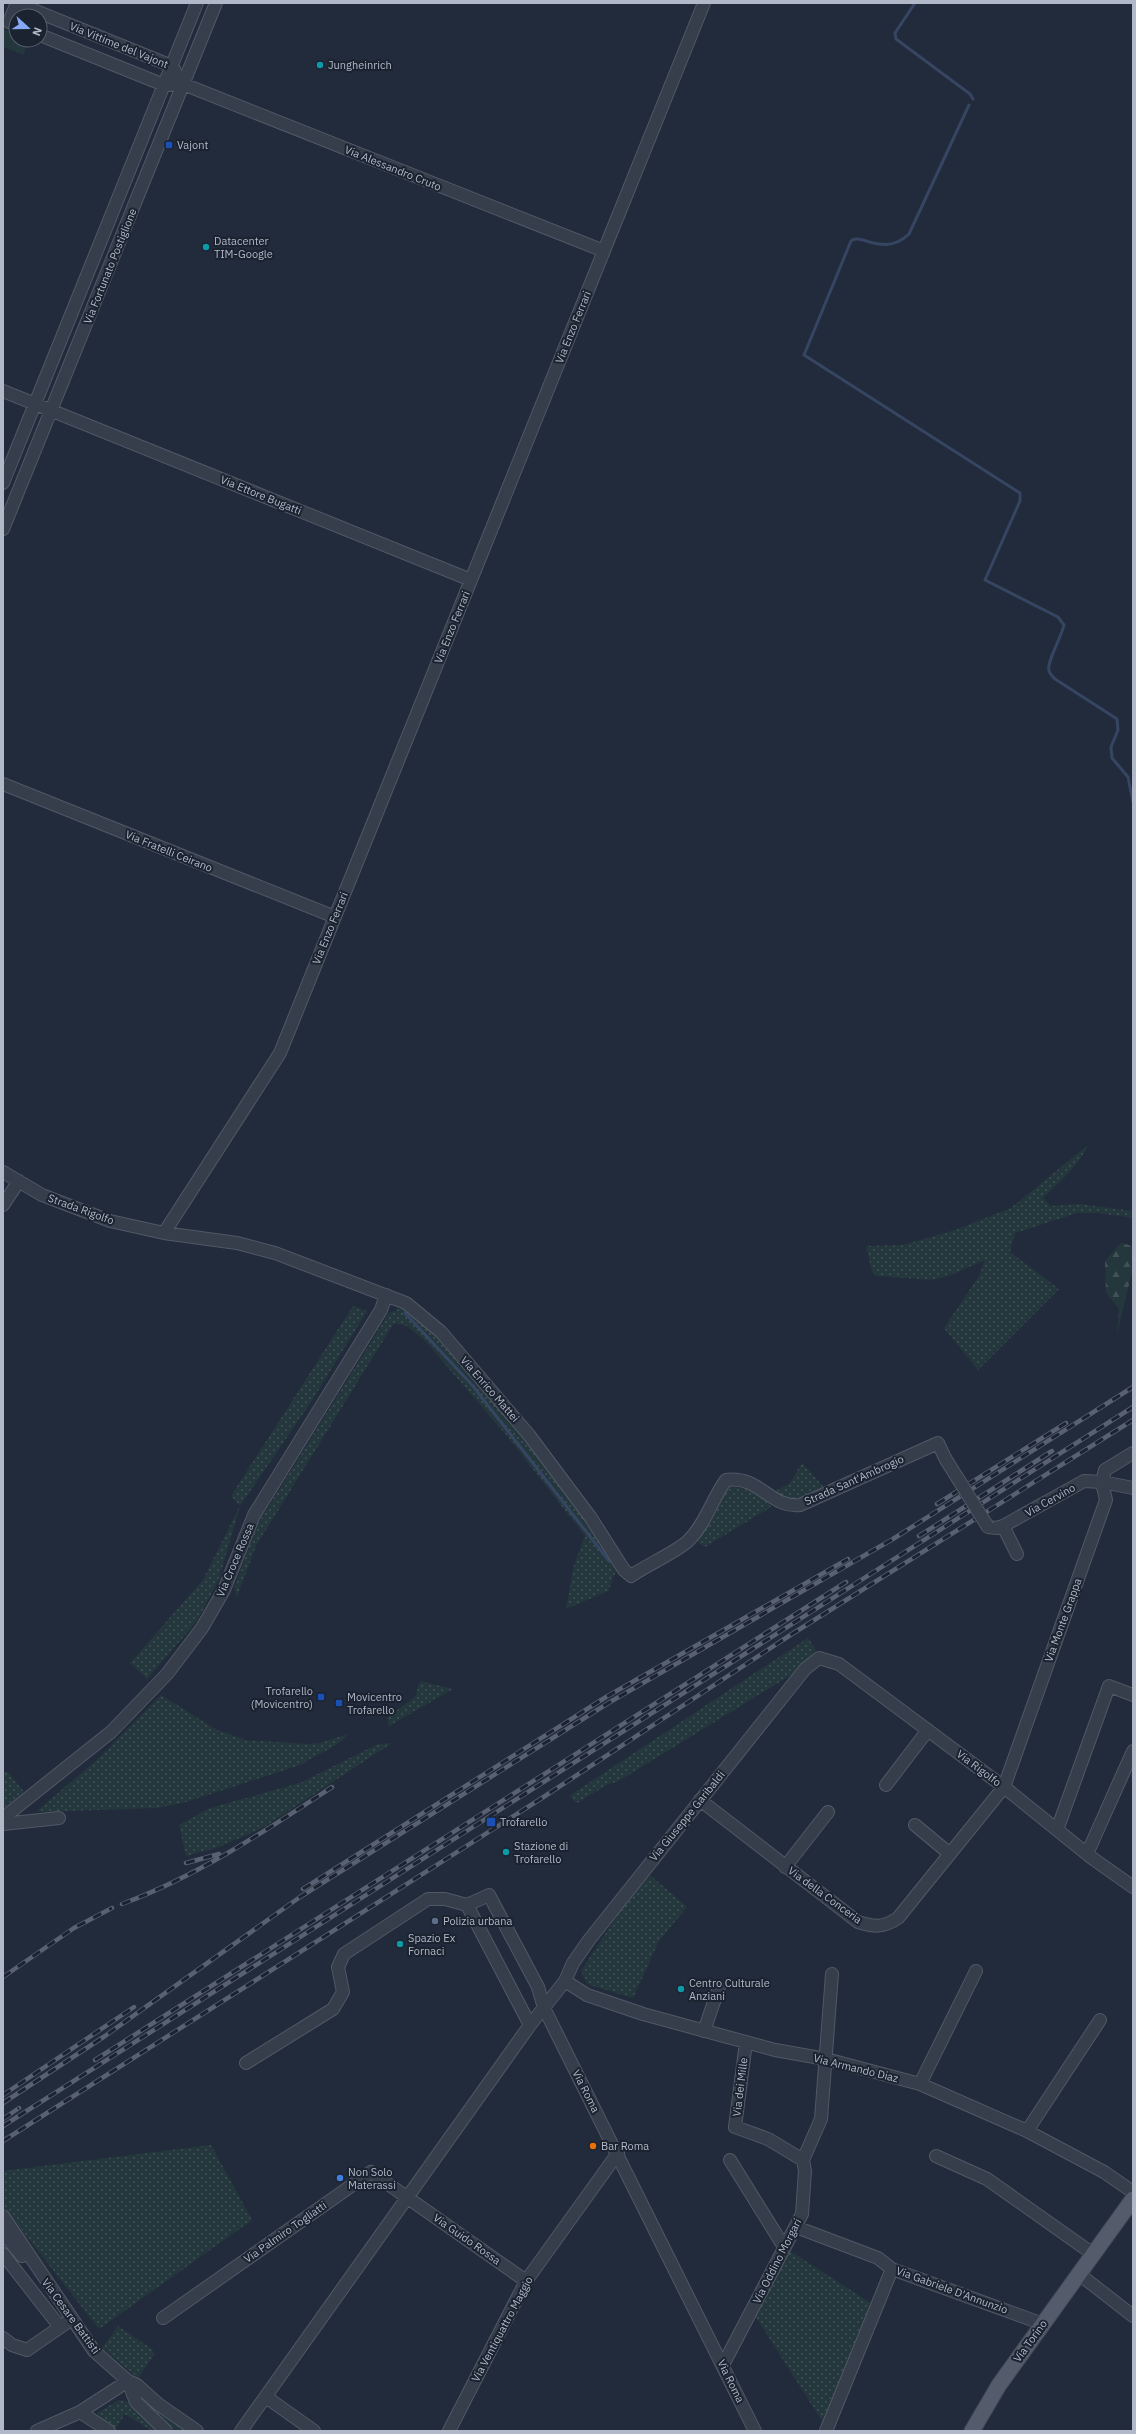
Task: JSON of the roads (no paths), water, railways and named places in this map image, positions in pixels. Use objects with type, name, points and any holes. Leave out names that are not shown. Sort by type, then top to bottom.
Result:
[{"type":"main road","name":"Via Torino","points":[[972,2431],[991,2397],[1133,2199]]},
{"type":"street","name":"Via Vittime del Vajont","points":[[16,3],[172,66],[183,84],[164,85],[48,38]]},
{"type":"street","name":"Via Fortunato Postiglione","points":[[3,483],[197,3]]},
{"type":"street","name":"Via Fortunato Postiglione","points":[[3,529],[216,3]]},
{"type":"street","name":"Via Enzo Ferrari","points":[[164,1233],[280,1053],[704,3]]},
{"type":"street","name":"Via Alessandro Cruto","points":[[183,84],[604,251]]},
{"type":"street","name":"Via Ettore Bugatti","points":[[3,391],[471,580]]},
{"type":"street","name":"Via Fratelli Ceirano","points":[[3,784],[335,917]]},
{"type":"street","name":"Strada Rigolfo","points":[[3,1172],[42,1195],[110,1221],[164,1233]]},
{"type":"street","points":[[3,1204],[19,1181]]},
{"type":"street","name":"Via Enrico Mattei","points":[[164,1233],[237,1243],[275,1253],[406,1303],[441,1332],[529,1434],[591,1518],[624,1570],[631,1576],[688,1542],[702,1525],[717,1493],[726,1480]]},
{"type":"street","name":"Via Croce Rossa","points":[[3,1818],[111,1732],[167,1674],[202,1628],[224,1590],[254,1515],[381,1310],[386,1295]]},
{"type":"street","name":"Strada Sant'Ambrogio","points":[[726,1480],[738,1478],[757,1486],[779,1502],[789,1506],[800,1505],[938,1443]]},
{"type":"street","name":"Via Cervino","points":[[938,1443],[945,1458],[988,1526],[997,1528],[1003,1526],[1084,1481],[1102,1482]]},
{"type":"street","points":[[1133,1453],[1105,1470],[1102,1482],[1133,1488]]},
{"type":"street","name":"Via Monte Grappa","points":[[1004,1787],[1106,1500],[1102,1482]]},
{"type":"street","points":[[1003,1526],[1017,1554]]},
{"type":"street","name":"Via Rigolfo","points":[[819,1658],[839,1664],[1004,1787],[1087,1854],[1133,1887]]},
{"type":"street","name":"Via Giuseppe Garibaldi","points":[[565,1981],[573,1963],[581,1951],[805,1669],[819,1658]]},
{"type":"street","points":[[1057,1830],[1109,1686],[1133,1695]]},
{"type":"street","points":[[886,1785],[928,1730]]},
{"type":"street","points":[[1087,1854],[1133,1751]]},
{"type":"street","name":"Via della Conceria","points":[[700,1800],[858,1922],[874,1928],[888,1925],[898,1918],[1004,1787]]},
{"type":"street","points":[[785,1867],[828,1812]]},
{"type":"street","points":[[3,1824],[59,1818]]},
{"type":"street","points":[[915,1825],[950,1854]]},
{"type":"street","name":"Via Roma","points":[[466,1905],[489,1896],[538,1987],[544,2008],[618,2153],[755,2431]]},
{"type":"street","points":[[246,2063],[333,2009],[343,1992],[338,1967],[344,1954],[428,1899],[445,1899],[466,1905],[530,2025]]},
{"type":"street","points":[[920,2084],[976,1971]]},
{"type":"street","name":"Via Oddino Morgari","points":[[723,2365],[802,2214],[805,2171],[803,2160],[821,2118],[832,1974]]},
{"type":"street","points":[[241,2431],[530,2025],[565,1981]]},
{"type":"street","name":"Via Armando Diaz","points":[[565,1981],[594,1997],[643,2014],[746,2042],[826,2059],[920,2084],[1027,2131],[1104,2172],[1133,2192]]},
{"type":"street","points":[[704,2031],[719,1987]]},
{"type":"street","points":[[1027,2131],[1100,2020]]},
{"type":"street","name":"Via dei Mille","points":[[746,2042],[735,2127],[768,2139],[803,2160]]},
{"type":"street","name":"Via Ventiquattro Maggio","points":[[449,2431],[526,2280],[618,2153]]},
{"type":"street","points":[[936,2156],[988,2179],[1093,2254]]},
{"type":"street","points":[[730,2160],[784,2247]]},
{"type":"street","name":"Via Palmiro Togliatti","points":[[163,2318],[371,2172],[408,2197]]},
{"type":"street","name":"Via Guido Rossa","points":[[408,2197],[526,2280]]},
{"type":"street","name":"Via Cesare Battisti","points":[[3,2216],[94,2351],[128,2381],[137,2385],[158,2404],[197,2431]]},
{"type":"street","name":"Via Gabriele D'Annunzio","points":[[796,2227],[878,2258],[892,2269],[1043,2324]]},
{"type":"street","name":"Via Cesare Battisti","points":[[3,2233],[22,2256],[35,2264]]},
{"type":"street","points":[[3,2254],[60,2327]]},
{"type":"street","points":[[826,2431],[892,2269]]},
{"type":"street","points":[[1079,2274],[1133,2316]]},
{"type":"street","points":[[3,2338],[12,2345],[27,2350],[71,2319]]},
{"type":"street","points":[[37,2431],[80,2412],[128,2381]]},
{"type":"street","name":"Via Cesare Battisti","points":[[128,2381],[136,2402],[166,2431]]},
{"type":"street","points":[[266,2397],[314,2431]]},
{"type":"street","points":[[80,2412],[109,2431]]},
{"type":"waterway","points":[[915,3],[895,33],[896,39],[970,94],[973,99]]},
{"type":"waterway","points":[[969,105],[909,234],[900,241],[891,244],[874,243],[860,239],[851,241],[804,355],[1020,493],[1020,501],[985,580],[1058,617],[1064,625],[1050,662],[1049,671],[1055,679],[1117,719],[1118,730],[1111,747],[1112,758],[1128,777],[1133,802]]},
{"type":"waterway","points":[[405,1313],[472,1385],[609,1561]]},
{"type":"railway","points":[[3,2103],[105,2036],[300,1897],[610,1702],[893,1539],[1133,1387]]},
{"type":"railway","points":[[3,2126],[1133,1407]]},
{"type":"railway","points":[[3,2141],[542,1798],[792,1634],[1133,1420]]},
{"type":"railway","points":[[937,1504],[1066,1423]]},
{"type":"railway","points":[[919,1536],[1052,1451]]},
{"type":"railway","points":[[303,1889],[606,1697],[848,1559]]},
{"type":"railway","points":[[95,2060],[846,1582]]},
{"type":"railway","points":[[122,1904],[150,1893],[230,1852],[332,1787]]},
{"type":"railway","points":[[186,1863],[219,1854]]},
{"type":"railway","points":[[3,1977],[74,1928],[112,1908]]},
{"type":"railway","points":[[3,2095],[134,2007]]},
{"type":"railway","points":[[3,2119],[19,2108]]},
{"type":"place","name":"Jungheinrich","points":[[320,65]]},
{"type":"place","name":"Vajont","points":[[169,145]]},
{"type":"place","name":"Datacenter TIM-Google","points":[[206,247]]},
{"type":"place","name":"Trofarello (Movicentro)","points":[[321,1697]]},
{"type":"place","name":"Movicentro Trofarello","points":[[339,1703]]},
{"type":"place","name":"Trofarello","points":[[491,1822]]},
{"type":"place","name":"Stazione di Trofarello","points":[[506,1852]]},
{"type":"place","name":"Polizia urbana","points":[[435,1921]]},
{"type":"place","name":"Spazio Ex Fornaci","points":[[400,1944]]},
{"type":"place","name":"Centro Culturale Anziani","points":[[681,1989]]},
{"type":"place","name":"Bar Roma","points":[[593,2146]]},
{"type":"place","name":"Non Solo Materassi","points":[[340,2178]]}]
